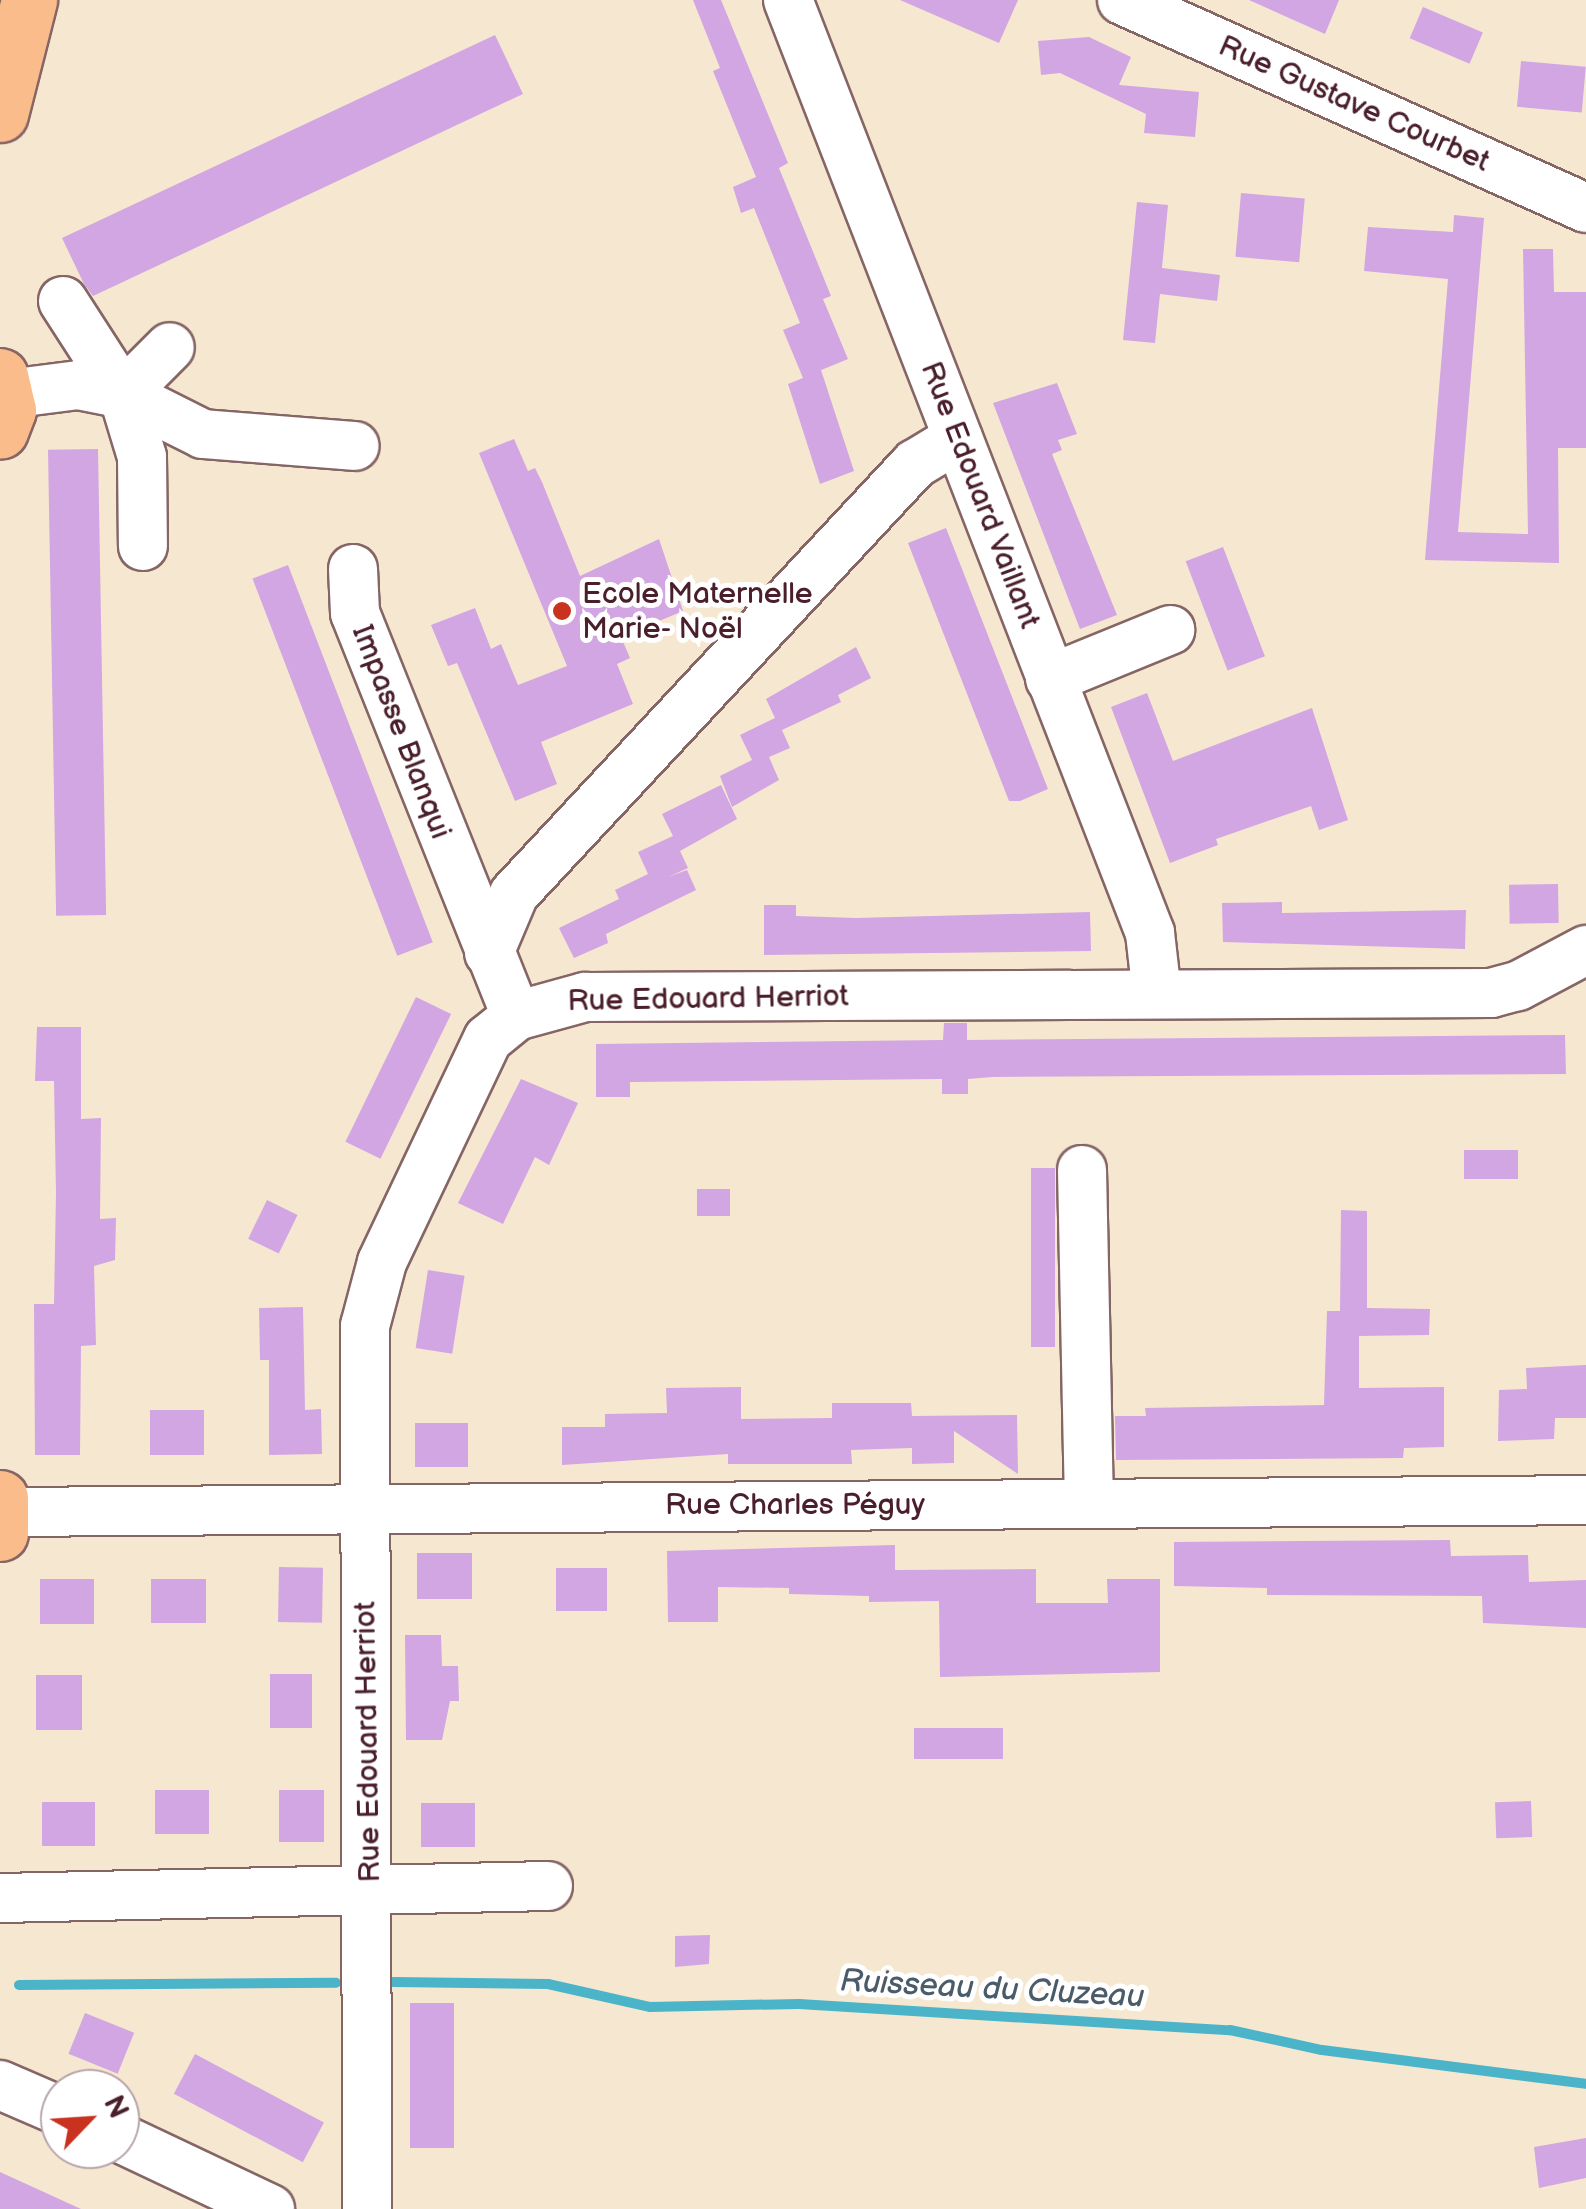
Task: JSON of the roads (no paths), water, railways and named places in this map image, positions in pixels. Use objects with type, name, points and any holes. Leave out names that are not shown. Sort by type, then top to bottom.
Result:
[{"type":"main road","points":[[0,114],[29,0]]},
{"type":"street","name":"Rue Edouard Vaillant","points":[[788,0],[1150,933],[1157,994]]},
{"type":"street","name":"Rue Gustave Courbet","points":[[1122,0],[1586,208]]},
{"type":"street","points":[[63,301],[122,394],[142,456],[143,546]]},
{"type":"street","points":[[122,394],[170,347]]},
{"type":"street","points":[[3,400],[78,385],[122,394],[202,434],[355,446]]},
{"type":"street","points":[[489,953],[514,894],[915,464],[958,438]]},
{"type":"street","name":"Impasse Blanqui","points":[[353,568],[355,613],[463,893],[516,1016]]},
{"type":"street","points":[[1050,679],[1170,630]]},
{"type":"street","points":[[463,893],[495,899],[514,894]]},
{"type":"street","name":"Rue Edouard Herriot","points":[[367,2209],[371,1888],[364,1508],[366,1326],[382,1262],[469,1069],[488,1039],[516,1016],[585,997],[1491,993],[1586,950]]},
{"type":"street","points":[[1082,1170],[1090,1503]]},
{"type":"street","name":"Rue Charles Péguy","points":[[1,1514],[1586,1500]]},
{"type":"street","points":[[0,1898],[548,1886]]},
{"type":"street","points":[[0,2085],[40,2102]]},
{"type":"street","points":[[140,2147],[270,2209]]},
{"type":"waterway","name":"Ruisseau du Cluzeau","points":[[393,1982],[548,1984],[650,2007],[799,2004],[1230,2030],[1322,2050],[1586,2084]]},
{"type":"waterway","name":"Ruisseau du Cluzeau","points":[[19,1985],[336,1983]]},
{"type":"place","name":"Ecole Maternelle Marie- Noël","points":[[562,611]]}]
